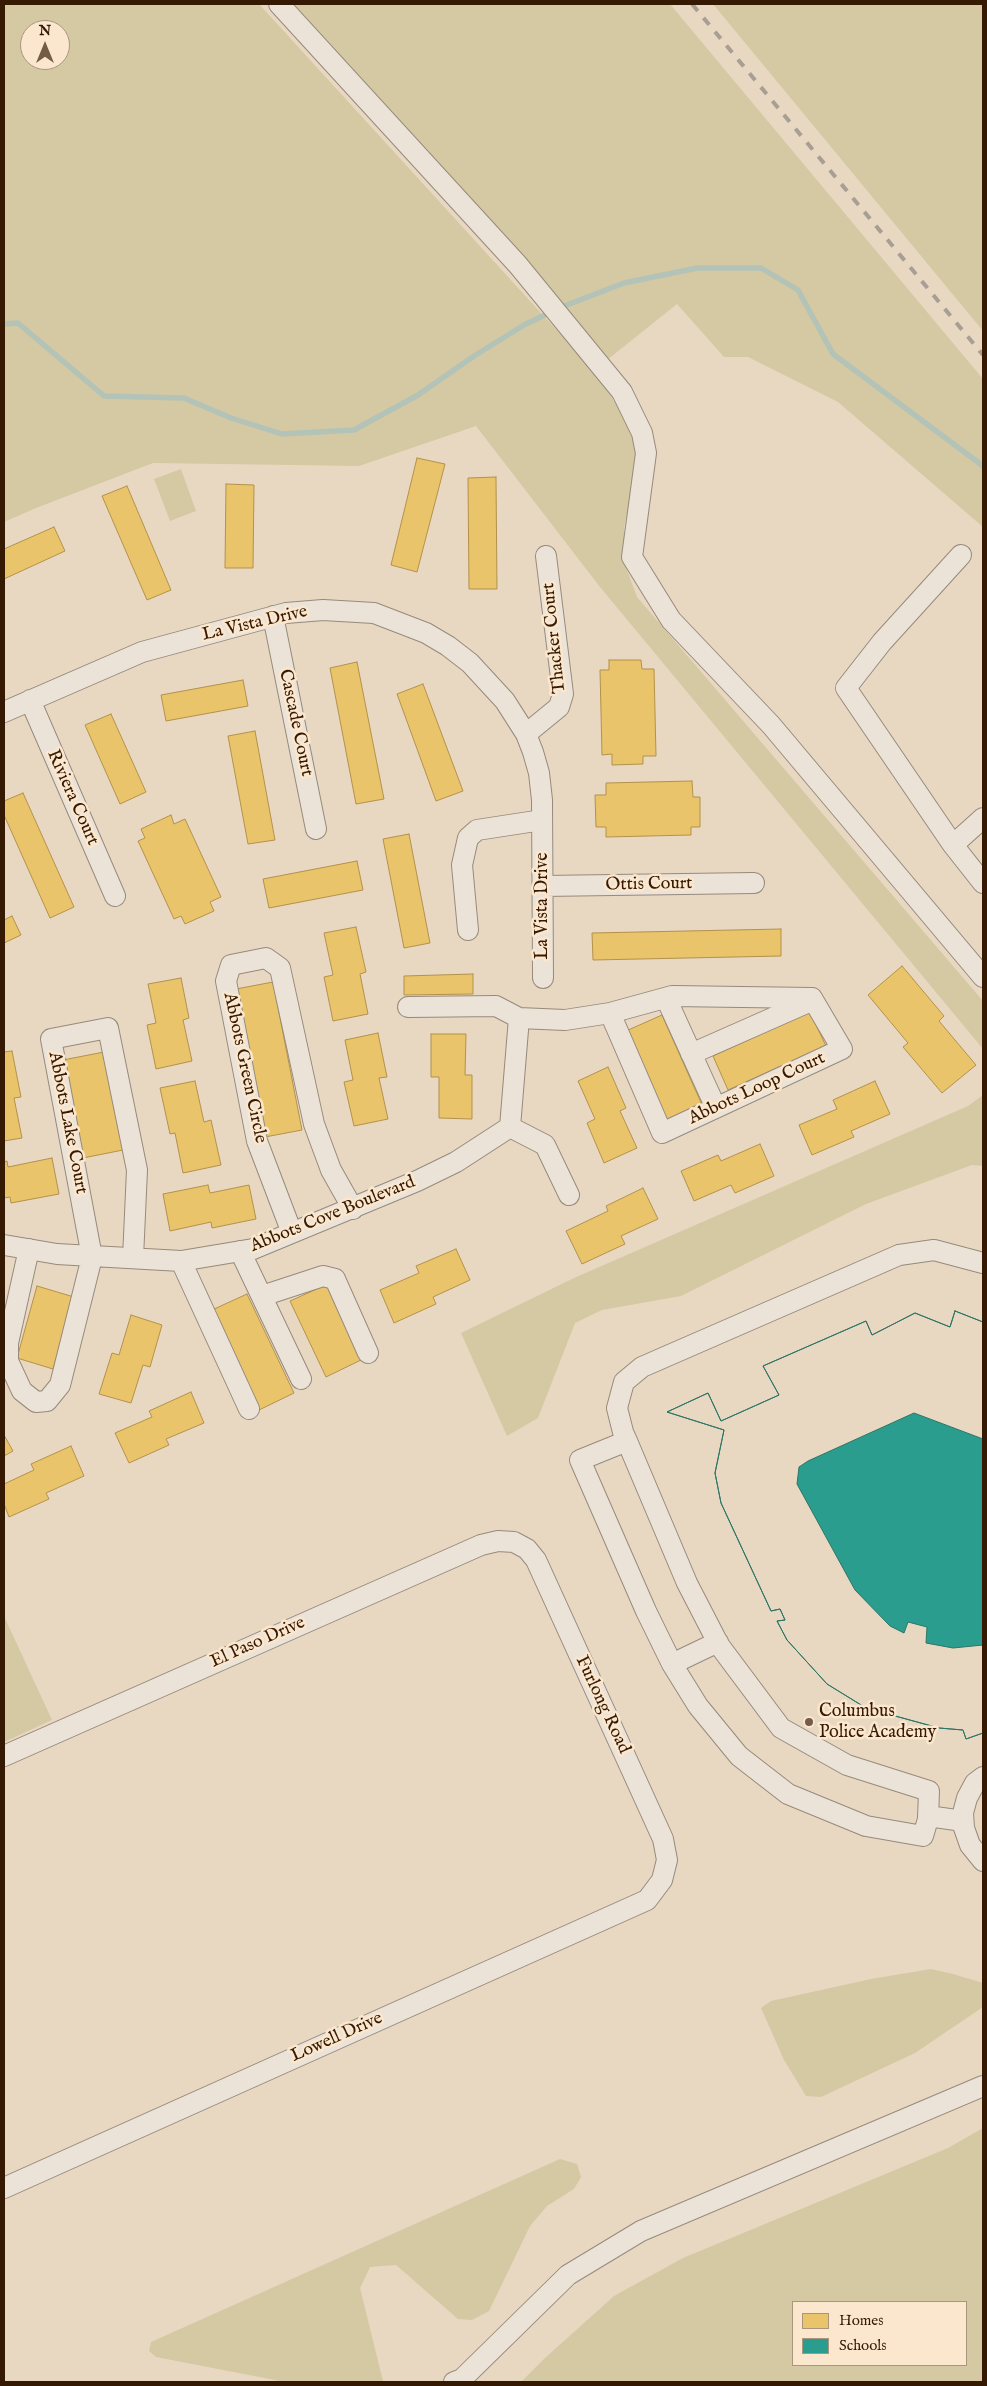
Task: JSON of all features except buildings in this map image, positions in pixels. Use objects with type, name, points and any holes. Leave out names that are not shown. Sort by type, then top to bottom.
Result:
[{"type":"street","points":[[278,4],[518,265],[622,392],[642,433],[646,454],[632,557],[671,620],[771,724],[983,977]]},
{"type":"street","points":[[961,555],[882,642],[846,688],[953,845],[983,883]]},
{"type":"street","name":"Thacker Court","points":[[526,734],[559,707],[564,694],[546,556]]},
{"type":"street","name":"La Vista Drive","points":[[4,712],[142,652],[273,616],[323,610],[357,611],[374,613],[426,633],[448,646],[470,663],[505,701],[526,734],[539,773],[542,820],[543,978]]},
{"type":"street","name":"Cascade Court","points":[[273,616],[316,829]]},
{"type":"street","name":"Riviera Court","points":[[30,700],[115,896]]},
{"type":"street","points":[[953,845],[983,818]]},
{"type":"street","points":[[468,930],[462,865],[468,838],[477,830],[542,820]]},
{"type":"street","name":"Ottis Court","points":[[543,886],[754,883]]},
{"type":"street","name":"Abbots Green Circle","points":[[292,1233],[257,1141],[226,981],[231,965],[266,958],[280,968],[314,1124],[331,1170],[352,1209]]},
{"type":"street","points":[[408,1007],[496,1006],[519,1018],[565,1020],[610,1013],[672,996],[812,998],[813,1000]]},
{"type":"street","points":[[666,998],[716,1108]]},
{"type":"street","points":[[692,1054],[813,1000]]},
{"type":"street","name":"Abbots Loop Court","points":[[610,1013],[662,1134],[842,1049],[813,1000]]},
{"type":"street","points":[[519,1018],[510,1126],[545,1145],[569,1196]]},
{"type":"street","name":"Abbots Lake Court","points":[[92,1257],[51,1039],[108,1028],[137,1170],[133,1258]]},
{"type":"street","name":"Abbots Cove Boulevard","points":[[4,1245],[57,1254],[181,1261],[253,1249],[352,1209],[456,1162],[510,1126]]},
{"type":"street","points":[[29,1249],[8,1342],[8,1361],[22,1391],[36,1402],[47,1401],[60,1385],[92,1257]]},
{"type":"street","points":[[627,1441],[580,1460],[618,1548],[672,1664],[698,1706],[739,1756],[788,1794],[866,1826],[923,1836],[928,1816],[930,1791],[847,1765],[781,1728],[718,1642],[687,1583],[627,1441],[617,1408],[624,1382],[642,1367],[898,1255],[934,1250],[983,1263]]},
{"type":"street","points":[[240,1251],[301,1379]]},
{"type":"street","points":[[181,1261],[249,1409]]},
{"type":"street","points":[[262,1296],[323,1276],[336,1279],[368,1353]]},
{"type":"street","name":"El Paso Drive","points":[[4,1756],[481,1545],[498,1541],[514,1542]]},
{"type":"street","name":"Furlong Road","points":[[514,1542],[527,1549],[536,1560],[663,1839],[667,1860],[662,1880]]},
{"type":"street","points":[[672,1664],[718,1642]]},
{"type":"street","points":[[983,1777],[975,1783],[967,1798],[963,1812],[963,1821],[970,1845],[983,1860]]},
{"type":"street","points":[[928,1816],[963,1821]]},
{"type":"street","name":"Lowell Drive","points":[[4,2188],[647,1900],[662,1880]]},
{"type":"street","points":[[454,2382],[462,2379],[568,2275],[641,2231],[983,2086]]},
{"type":"shaded area","points":[[4,4],[259,4],[593,370],[621,411],[636,447],[635,476],[624,527],[624,562],[637,597],[983,1001],[983,1049],[600,587],[476,426],[359,466],[153,463],[4,522]]},
{"type":"shaded area","points":[[287,4],[670,4],[983,379],[983,527],[838,402],[748,357],[724,357],[677,304],[607,360]]},
{"type":"shaded area","points":[[713,4],[983,4],[983,331]]},
{"type":"shaded area","points":[[181,469],[196,511],[170,521],[154,479]]},
{"type":"shaded area","points":[[983,1095],[983,1166],[972,1165],[866,1204],[681,1296],[602,1310],[575,1323],[538,1418],[507,1436],[461,1333],[574,1278],[968,1106]]},
{"type":"shaded area","points":[[4,1616],[52,1720],[4,1742]]},
{"type":"shaded area","points":[[931,1969],[983,1983],[983,2007],[915,2053],[821,2097],[806,2096],[784,2060],[761,2008],[771,2001],[871,1979]]},
{"type":"shaded area","points":[[983,2128],[983,2382],[521,2382],[614,2296],[683,2258],[948,2148]]},
{"type":"shaded area","points":[[560,2159],[577,2164],[581,2177],[574,2189],[547,2206],[530,2226],[489,2311],[472,2320],[458,2319],[396,2265],[370,2267],[360,2288],[383,2381],[381,2382],[285,2382],[156,2357],[149,2351],[151,2342]]},
{"type":"waterway","points":[[559,308],[624,283],[697,268],[761,268],[798,290],[833,354],[983,466]]},
{"type":"waterway","points":[[4,324],[18,323],[104,396],[184,398],[231,418],[282,434],[354,430],[418,395],[474,356],[524,325],[551,312]]},
{"type":"railway","points":[[692,4],[983,355]]},
{"type":"place","name":"Columbus Police Academy","points":[[809,1722]]}]
